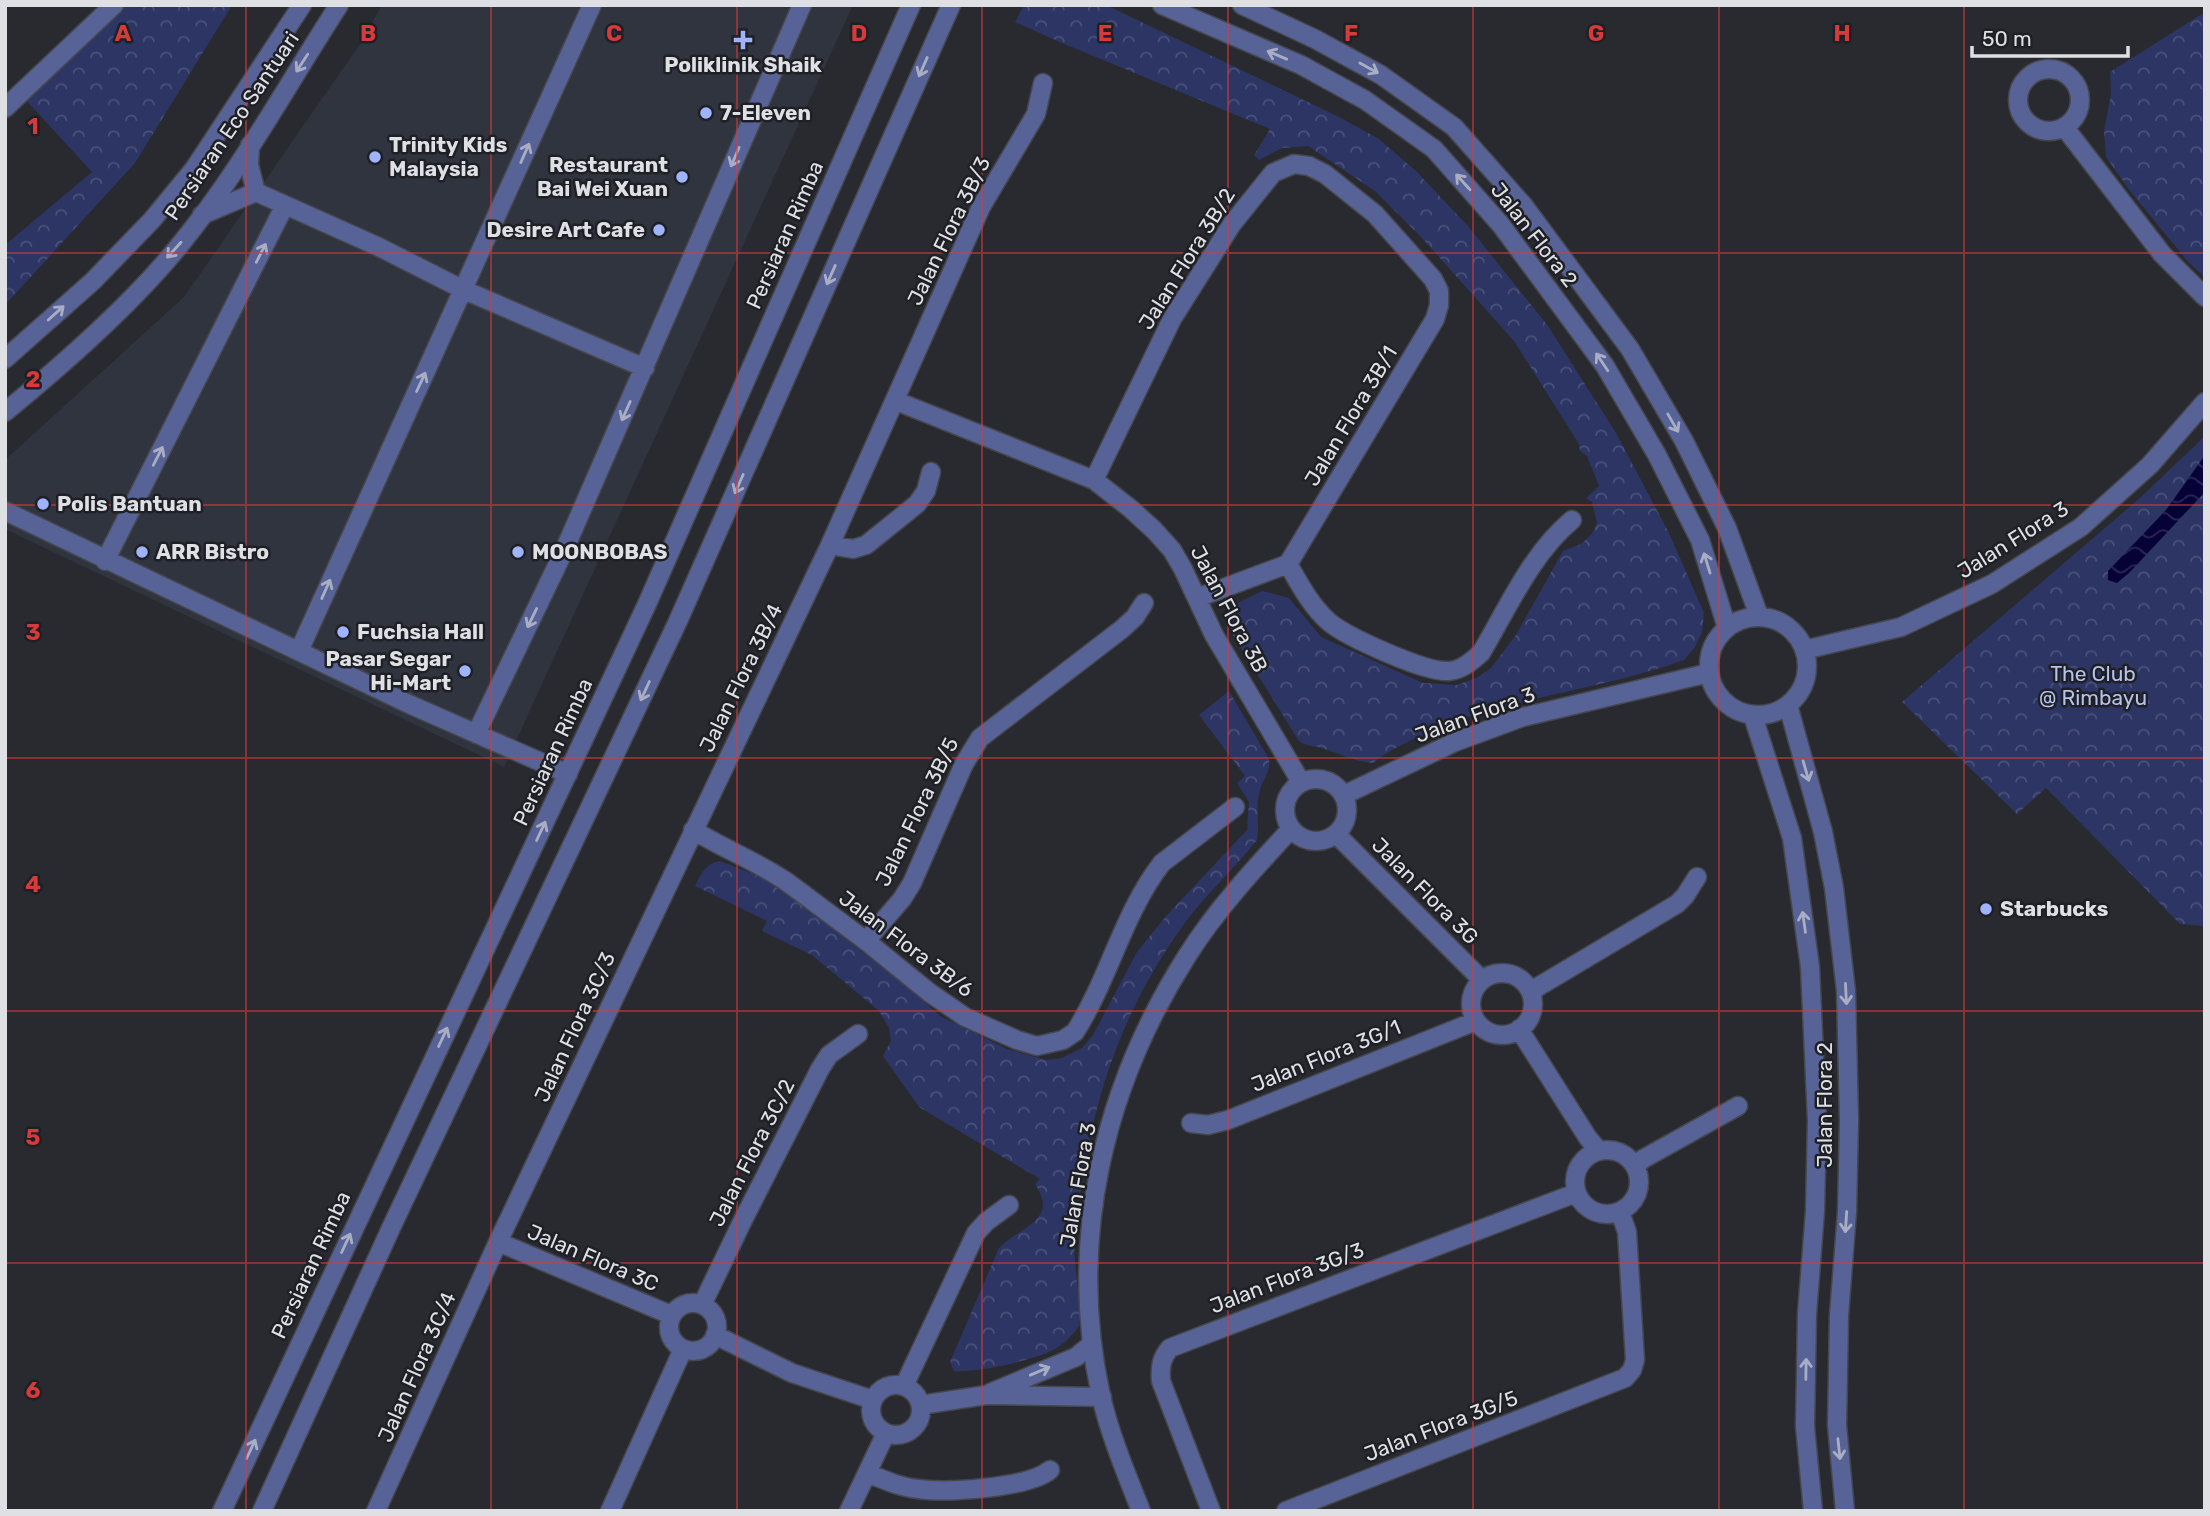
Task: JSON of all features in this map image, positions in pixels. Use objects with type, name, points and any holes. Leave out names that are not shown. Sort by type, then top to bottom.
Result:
[{"type":"street","points":[[5,108],[114,5]]},
{"type":"street","name":"Persiaran Eco Santuari","points":[[5,359],[93,281],[152,220],[194,169],[302,5]]},
{"type":"street","name":"Persiaran Eco Santuari","points":[[5,412],[59,366],[120,308],[179,246],[250,145],[339,5]]},
{"type":"street","points":[[299,651],[592,5]]},
{"type":"street","points":[[476,733],[563,554],[802,5]]},
{"type":"street","name":"Persiaran Rimba","points":[[222,1511],[669,555],[911,5]]},
{"type":"street","points":[[262,1511],[397,1216],[678,621],[951,5]]},
{"type":"street","name":"Jalan Flora 2","points":[[1162,5],[1301,65],[1364,100],[1434,149],[1501,225],[1605,366],[1657,455],[1700,540],[1727,628]]},
{"type":"street","name":"Jalan Flora 2","points":[[1242,5],[1315,38],[1381,75],[1454,127],[1524,206],[1630,349],[1684,441],[1727,528],[1759,616]]},
{"type":"street","name":"Jalan Flora 3B/3","points":[[896,401],[981,207],[1036,114],[1043,83]]},
{"type":"street","points":[[2065,128],[2162,254],[2205,297]]},
{"type":"street","points":[[250,145],[249,165],[256,192]]},
{"type":"street","name":"Jalan Flora 3B/2","points":[[1094,480],[1172,319],[1232,224],[1273,173],[1294,164],[1310,166],[1325,174],[1375,214]]},
{"type":"street","points":[[202,215],[256,192],[379,247],[464,290],[645,368]]},
{"type":"street","points":[[105,561],[285,205]]},
{"type":"street","name":"Jalan Flora 3B/1","points":[[1288,565],[1435,319],[1439,305],[1439,291],[1433,279],[1375,214]]},
{"type":"street","name":"Jalan Flora 3B","points":[[896,401],[1094,480],[1131,509],[1172,550],[1229,662],[1301,782]]},
{"type":"street","name":"Jalan Flora 3B/4","points":[[693,831],[896,401]]},
{"type":"street","name":"Jalan Flora 3","points":[[1804,650],[1902,627],[1992,584],[2081,527],[2150,464],[2205,402]]},
{"type":"street","points":[[830,545],[853,549],[866,545],[917,504],[926,491],[931,472]]},
{"type":"street","points":[[5,511],[411,705],[568,774]]},
{"type":"street","points":[[1197,598],[1288,565],[1311,603],[1330,622],[1368,644],[1437,671],[1452,671],[1468,665],[1481,653],[1542,551],[1572,520]]},
{"type":"street","name":"Jalan Flora 3B/5","points":[[866,942],[912,883],[964,764],[980,738],[1122,629],[1135,617],[1144,603]]},
{"type":"street","points":[[1759,616],[1786,626],[1797,637],[1804,650],[1807,666],[1804,682],[1797,696],[1788,705],[1770,714],[1753,716],[1737,711],[1723,702],[1713,689],[1709,656],[1716,640],[1727,628],[1742,620],[1759,616]]},
{"type":"street","name":"Jalan Flora 3","points":[[1344,794],[1455,742],[1523,717],[1709,673]]},
{"type":"street","name":"Jalan Flora 2","points":[[1788,705],[1823,832],[1834,888],[1846,991],[1849,1120],[1847,1212],[1839,1315],[1837,1425],[1845,1511]]},
{"type":"street","name":"Jalan Flora 2","points":[[1753,716],[1792,838],[1810,967],[1817,1120],[1815,1211],[1807,1314],[1805,1426],[1813,1511]]},
{"type":"street","points":[[1310,779],[1329,781],[1344,794],[1347,804],[1346,820],[1336,834],[1319,841],[1308,840],[1291,829],[1284,808],[1286,798],[1301,782],[1310,779]]},
{"type":"street","name":"Jalan Flora 3B/6","points":[[693,831],[723,849],[769,870],[956,1012],[1017,1040],[1037,1046],[1063,1040],[1075,1031],[1083,1020],[1154,873],[1173,854],[1235,807]]},
{"type":"street","name":"Jalan Flora 3","points":[[1141,1511],[1101,1397],[1092,1345],[1087,1258],[1103,1148],[1138,1049],[1156,1009],[1188,954],[1244,880],[1291,829]]},
{"type":"street","name":"Jalan Flora 3C/3","points":[[498,1242],[693,831]]},
{"type":"street","name":"Jalan Flora 3G","points":[[1336,834],[1482,980]]},
{"type":"street","points":[[1531,991],[1677,904],[1697,877]]},
{"type":"street","points":[[1499,972],[1509,973],[1525,983],[1533,999],[1531,1016],[1519,1029],[1511,1033],[1491,1033],[1476,1021],[1471,1000],[1476,985],[1482,980],[1499,972]]},
{"type":"street","name":"Jalan Flora 3G/1","points":[[1191,1123],[1208,1125],[1228,1120],[1476,1021]]},
{"type":"street","points":[[1519,1029],[1599,1152]]},
{"type":"street","name":"Jalan Flora 3C/2","points":[[702,1305],[820,1069],[830,1055],[858,1034]]},
{"type":"street","points":[[1635,1166],[1738,1106]]},
{"type":"street","points":[[1615,1151],[1630,1159],[1638,1173],[1639,1188],[1633,1202],[1620,1212],[1594,1212],[1576,1192],[1579,1167],[1591,1155],[1599,1152],[1615,1151]]},
{"type":"street","name":"Jalan Flora 3G/3","points":[[1209,1507],[1161,1381],[1161,1363],[1170,1348],[1576,1192]]},
{"type":"street","points":[[904,1386],[976,1233],[1009,1205]]},
{"type":"street","name":"Jalan Flora 3G/5","points":[[1286,1511],[1625,1378],[1632,1370],[1635,1360],[1627,1232],[1620,1212]]},
{"type":"street","name":"Jalan Flora 3C","points":[[498,1242],[671,1315]]},
{"type":"street","name":"Jalan Flora 3C/4","points":[[376,1511],[498,1242]]},
{"type":"street","points":[[687,1304],[702,1305],[711,1311],[715,1335],[711,1343],[700,1349],[684,1349],[677,1345],[668,1325],[671,1315],[687,1304]]},
{"type":"street","points":[[715,1335],[792,1373],[873,1400]]},
{"type":"street","points":[[986,1395],[1076,1357],[1092,1345]]},
{"type":"street","points":[[610,1511],[684,1349]]},
{"type":"street","points":[[889,1385],[904,1386],[915,1393],[921,1405],[920,1419],[912,1430],[899,1435],[886,1433],[879,1429],[872,1415],[873,1400],[889,1385]]},
{"type":"street","points":[[921,1405],[986,1395],[1101,1397]]},
{"type":"street","points":[[849,1511],[886,1433]]},
{"type":"street","points":[[867,1473],[902,1486],[931,1490],[1017,1484],[1036,1479],[1050,1470]]},
{"type":"shaded area","points":[[382,5],[853,5],[504,767],[5,529],[5,460],[184,297],[360,44]]},
{"type":"green space","points":[[126,5],[232,5],[135,163],[5,305],[5,245],[92,172],[25,99]]},
{"type":"green space","points":[[1024,5],[1106,5],[1341,118],[1379,139],[1416,171],[1467,225],[1548,326],[1616,433],[1669,533],[1704,613],[1702,632],[1695,647],[1684,660],[1469,717],[1405,743],[1373,763],[1299,741],[1234,637],[1230,627],[1236,604],[1262,591],[1289,598],[1321,637],[1423,683],[1457,685],[1478,677],[1491,668],[1516,635],[1563,551],[1581,544],[1591,535],[1597,523],[1592,502],[1586,498],[1599,486],[1587,456],[1580,451],[1579,444],[1514,341],[1422,238],[1375,191],[1308,146],[1282,148],[1259,160],[1254,155],[1270,129],[1015,22]]},
{"type":"green space","points":[[2205,12],[2205,277],[2189,263],[2106,157],[2104,131],[2111,94],[2110,72]]},
{"type":"green space","name":"The Club @ Rimbayu","points":[[2205,436],[2205,926],[2180,924],[2046,788],[2017,814],[1902,702],[2140,498]]},
{"type":"green space","points":[[1229,691],[1269,759],[1268,771],[1259,796],[1257,840],[1184,924],[1160,960],[1139,997],[1108,1072],[1087,1152],[1075,1236],[1079,1326],[1063,1344],[1042,1355],[989,1368],[954,1371],[950,1362],[999,1248],[1040,1215],[1043,1207],[1035,1184],[1040,1179],[919,1107],[883,1056],[891,1041],[889,1028],[879,1011],[812,955],[762,931],[767,921],[695,886],[708,867],[720,861],[772,881],[911,990],[940,1016],[1007,1049],[1046,1060],[1062,1058],[1082,1048],[1093,1035],[1137,952],[1167,915],[1247,830],[1249,802],[1237,783],[1245,776],[1199,715]]},
{"type":"water","points":[[2205,455],[2205,492],[2129,573],[2117,583],[2108,580],[2108,571],[2166,510]]},
{"type":"place","name":"Poliklinik Shaik","points":[[743,40]]},
{"type":"place","name":"7-Eleven","points":[[706,113]]},
{"type":"place","name":"Trinity Kids Malaysia","points":[[375,157]]},
{"type":"place","name":"Restaurant Bai Wei Xuan","points":[[682,177]]},
{"type":"place","name":"Desire Art Cafe","points":[[659,230]]},
{"type":"place","name":"Polis Bantuan","points":[[43,504]]},
{"type":"place","name":"ARR Bistro","points":[[142,552]]},
{"type":"place","name":"MOONBOBAS","points":[[518,552]]},
{"type":"place","name":"Fuchsia Hall","points":[[343,632]]},
{"type":"place","name":"Pasar Segar Hi-Mart","points":[[465,671]]},
{"type":"place","name":"Starbucks","points":[[1986,909]]}]
